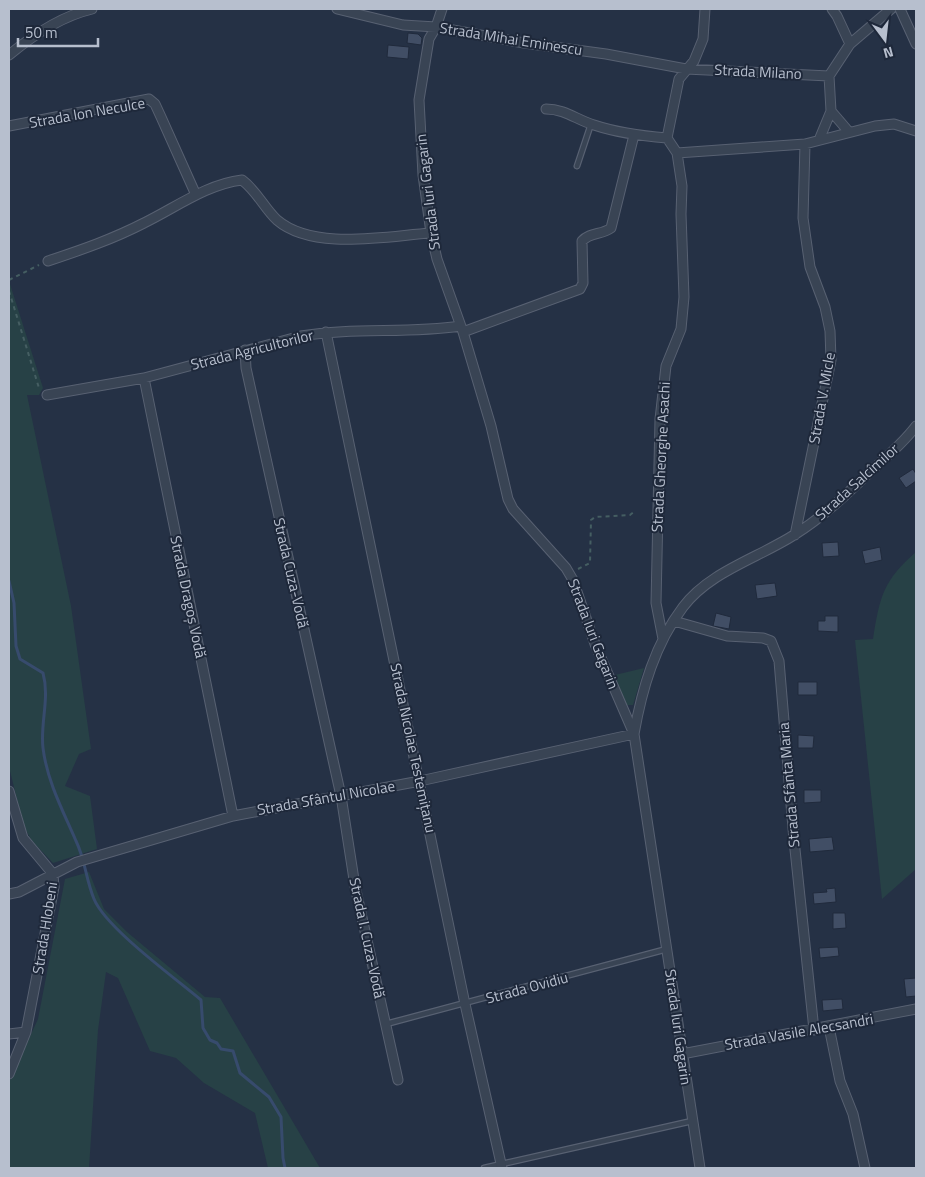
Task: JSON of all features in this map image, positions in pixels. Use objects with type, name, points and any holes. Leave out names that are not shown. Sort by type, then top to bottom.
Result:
[{"type":"street","points":[[9,55],[76,11],[92,9]]},
{"type":"street","name":"Strada Mihai Eminescu","points":[[337,9],[403,25],[436,27],[686,69]]},
{"type":"street","name":"Strada Iuri Gagarin","points":[[442,9],[436,27],[429,38],[419,100],[423,175],[436,259],[461,329],[491,426],[508,499],[513,509],[569,572],[595,644],[634,734],[700,1168]]},
{"type":"street","points":[[546,109],[559,109],[591,124],[634,135],[667,138],[679,79],[694,61],[703,39],[706,9]]},
{"type":"street","points":[[832,9],[838,16],[850,44]]},
{"type":"street","points":[[819,140],[831,111],[829,76],[850,44],[891,9]]},
{"type":"street","points":[[900,9],[916,44]]},
{"type":"street","name":"Strada Milano","points":[[686,69],[829,76]]},
{"type":"street","name":"Strada Ion Neculce","points":[[9,126],[149,99],[155,104],[196,195]]},
{"type":"street","points":[[831,111],[850,132]]},
{"type":"street","points":[[677,153],[805,144],[850,132],[894,124],[916,131]]},
{"type":"street","name":"Strada Agricultorilor","points":[[47,394],[144,378],[245,350],[326,332],[461,329],[580,290],[583,283],[582,241],[586,236],[607,232],[611,228],[634,135]]},
{"type":"street","name":"Strada Gheorghe Asachi","points":[[663,639],[656,603],[660,419],[666,366],[681,328],[684,297],[681,214],[682,186],[677,153],[667,138]]},
{"type":"street","name":"Strada V. Micle","points":[[795,535],[831,360],[825,307],[810,267],[803,218],[806,176],[805,144]]},
{"type":"street","points":[[48,261],[107,241],[196,195],[233,181],[242,180],[249,185],[276,220],[290,229],[306,235],[326,238],[431,233]]},
{"type":"street","name":"Strada Nicolae Testemițanu","points":[[326,332],[465,1004],[502,1166]]},
{"type":"street","name":"Strada Cuza-Vodă","points":[[245,350],[246,368],[341,796]]},
{"type":"street","name":"Strada Dragoș Vodă","points":[[144,378],[233,816]]},
{"type":"street","name":"Strada Salcîmilor","points":[[674,621],[683,606],[704,586],[795,535],[853,488],[916,426]]},
{"type":"street","points":[[634,734],[642,690],[663,639],[674,621]]},
{"type":"street","name":"Strada Sfânta Maria","points":[[674,621],[728,636],[763,638],[771,642],[776,649],[779,661],[794,840],[814,1030]]},
{"type":"street","name":"Strada Sfântul Nicolae","points":[[9,894],[19,892],[77,862],[233,816],[420,781],[634,734]]},
{"type":"street","name":"Strada Hlobeni","points":[[9,791],[23,838],[53,874],[54,887],[26,1032],[9,1074]]},
{"type":"street","name":"Strada I. Cuza-Vodă","points":[[341,796],[355,886],[398,1080]]},
{"type":"street","name":"Strada Vasile Alecsandri","points":[[682,1054],[916,1009]]},
{"type":"street","points":[[830,1027],[840,1082],[853,1114],[865,1168]]},
{"type":"street","points":[[9,1034],[26,1032]]},
{"type":"lane","points":[[577,166],[591,124]]},
{"type":"lane","name":"Strada Ovidiu","points":[[386,1024],[667,949]]},
{"type":"lane","points":[[484,1168],[502,1166],[692,1121]]},
{"type":"path","points":[[9,280],[48,261]]},
{"type":"path","points":[[9,290],[39,388],[47,394]]},
{"type":"path","points":[[569,572],[590,563],[592,520],[630,515],[635,511]]},
{"type":"green space","points":[[9,281],[43,388],[39,395],[27,395],[71,606],[91,749],[79,754],[65,786],[90,796],[97,849],[53,863],[32,841],[24,827],[9,767]]},
{"type":"green space","points":[[916,552],[916,869],[882,899],[855,640],[873,639],[878,611],[885,590],[896,572]]},
{"type":"green space","points":[[644,668],[633,705],[626,705],[615,675]]},
{"type":"green space","points":[[89,872],[104,909],[127,932],[205,997],[220,998],[320,1168],[268,1168],[255,1113],[204,1083],[176,1058],[150,1051],[118,978],[106,972],[98,1030],[89,1168],[9,1168],[9,1082],[38,1019],[65,879]]},
{"type":"building","points":[[408,33],[418,34],[422,38],[421,45],[407,43]]},
{"type":"building","points":[[388,45],[409,47],[408,59],[387,57]]},
{"type":"building","points":[[913,469],[916,474],[916,481],[906,488],[899,478]]},
{"type":"building","points":[[838,542],[839,556],[823,557],[822,543]]},
{"type":"building","points":[[880,547],[882,560],[865,564],[862,551]]},
{"type":"building","points":[[775,583],[777,596],[757,599],[755,585]]},
{"type":"building","points":[[716,613],[731,617],[729,629],[713,626]]},
{"type":"building","points":[[825,616],[838,616],[838,632],[818,631],[818,621],[825,621]]},
{"type":"building","points":[[798,682],[817,682],[817,695],[798,695]]},
{"type":"building","points":[[798,735],[814,736],[813,748],[798,748]]},
{"type":"building","points":[[804,790],[821,790],[821,802],[804,803]]},
{"type":"building","points":[[832,837],[834,850],[810,852],[809,839]]},
{"type":"building","points":[[835,888],[836,902],[814,904],[813,893],[827,892],[826,889]]},
{"type":"building","points":[[833,913],[845,913],[846,928],[833,929]]},
{"type":"building","points":[[838,947],[839,956],[820,958],[819,948]]},
{"type":"building","points":[[916,978],[916,996],[906,997],[904,979]]},
{"type":"building","points":[[842,999],[843,1009],[823,1011],[822,1000]]},
{"type":"waterway","points":[[9,581],[14,603],[16,646],[20,659],[43,673],[45,682],[46,692],[42,739],[48,772],[56,796],[79,848],[94,899],[101,911],[126,938],[201,1000],[203,1028],[210,1040],[217,1043],[221,1049],[233,1051],[240,1073],[269,1097],[281,1117],[285,1168]]}]
